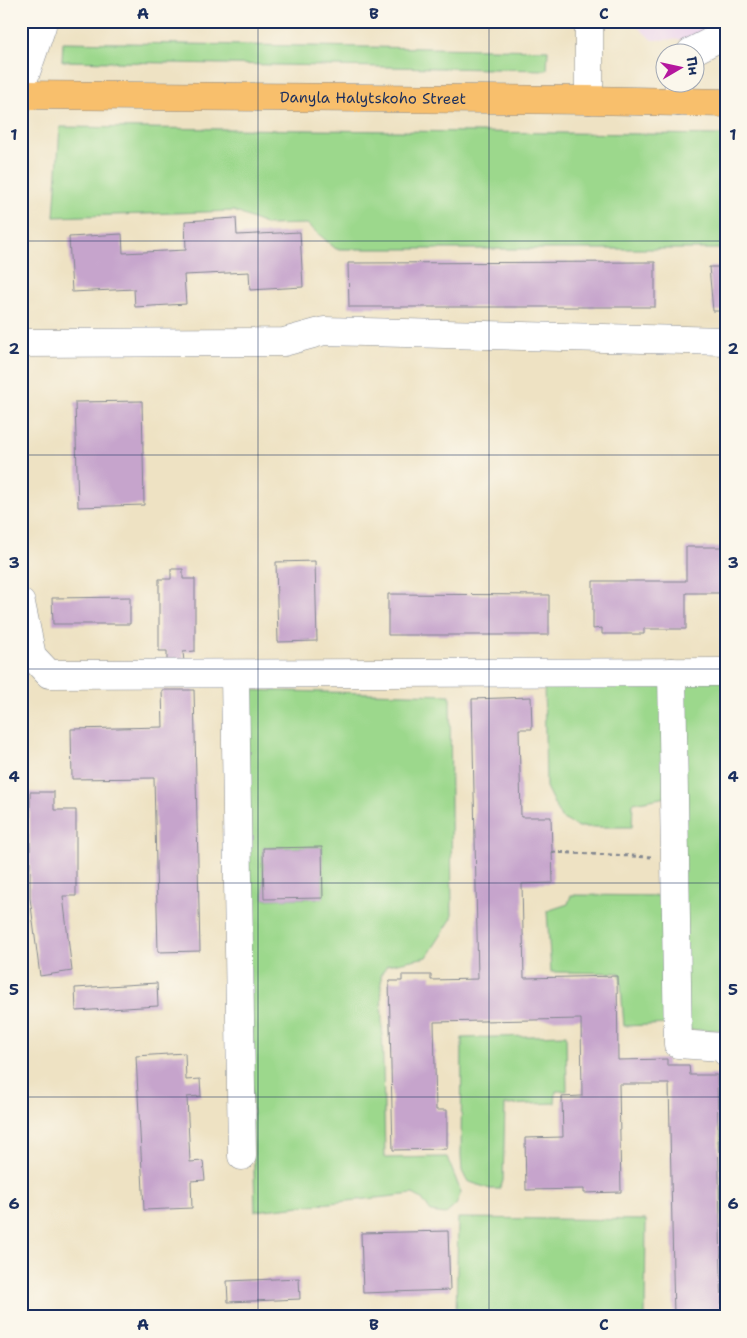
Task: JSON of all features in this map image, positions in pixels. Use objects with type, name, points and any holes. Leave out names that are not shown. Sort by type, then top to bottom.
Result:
[{"type":"main road","name":"Danyla Halytskoho Street","points":[[21,95],[590,100],[679,92],[726,102]]},
{"type":"street","points":[[21,87],[42,26],[42,21]]},
{"type":"street","points":[[589,21],[590,100]]},
{"type":"street","points":[[704,45],[726,34]]},
{"type":"street","points":[[21,343],[284,342],[324,331],[726,341]]},
{"type":"street","points":[[21,603],[32,656],[49,674],[726,672]]},
{"type":"street","points":[[672,672],[678,1044],[722,1048],[726,1052]]},
{"type":"street","points":[[235,674],[242,1156]]},
{"type":"path","points":[[552,852],[675,858]]},
{"type":"path","points":[[721,1256],[726,1256]]},
{"type":"shaded area","points":[[631,21],[704,21],[703,39],[652,40]]},
{"type":"green space","points":[[63,42],[548,50],[547,70],[62,61]]},
{"type":"green space","points":[[60,127],[726,135],[726,249],[336,249],[307,224],[267,225],[234,211],[54,217]]},
{"type":"green space","points":[[544,679],[663,681],[667,797],[633,803],[632,827],[578,827],[561,818],[546,787]]},
{"type":"green space","points":[[677,679],[726,679],[726,1032],[724,1030],[681,1030]]},
{"type":"green space","points":[[242,690],[450,695],[452,918],[427,957],[387,965],[381,974],[385,1158],[447,1157],[461,1192],[456,1205],[446,1214],[431,1212],[422,1199],[413,1194],[255,1211]],"holes":[[[322,847],[323,898],[264,899],[263,848]]]},
{"type":"green space","points":[[571,895],[670,896],[671,1024],[624,1026],[620,973],[551,972],[547,911],[568,904]]},
{"type":"green space","points":[[566,1035],[567,1091],[556,1091],[555,1103],[505,1105],[503,1181],[499,1189],[490,1189],[467,1181],[462,1171],[461,1155],[462,1038]]},
{"type":"green space","points":[[726,1088],[726,1217],[722,1217],[720,1089]]},
{"type":"green space","points":[[458,1218],[646,1220],[645,1317],[456,1317]]},
{"type":"building","points":[[236,218],[237,235],[300,232],[303,287],[250,290],[249,272],[184,275],[186,304],[135,307],[134,289],[72,292],[69,237],[122,234],[123,253],[186,250],[185,221]]},
{"type":"building","points":[[655,262],[655,307],[349,307],[348,263]]},
{"type":"building","points":[[709,267],[726,267],[726,311],[713,311]]},
{"type":"building","points":[[142,401],[144,505],[78,507],[75,402]]},
{"type":"building","points":[[686,547],[726,547],[726,593],[686,593],[686,629],[644,629],[644,634],[602,634],[602,628],[593,629],[593,581],[686,581]]},
{"type":"building","points":[[315,561],[317,641],[278,642],[276,562]]},
{"type":"building","points":[[171,569],[183,569],[183,579],[195,579],[195,651],[183,652],[184,662],[167,662],[167,651],[159,651],[159,579],[171,579]]},
{"type":"building","points":[[388,594],[549,595],[549,635],[388,635]]},
{"type":"building","points":[[130,597],[130,624],[53,624],[52,598]]},
{"type":"building","points":[[162,690],[194,690],[200,951],[158,952],[154,778],[72,779],[71,729],[163,727]]},
{"type":"building","points":[[531,697],[532,729],[519,729],[521,817],[551,817],[553,883],[522,884],[524,978],[617,976],[618,1060],[667,1059],[667,1065],[689,1065],[690,1075],[717,1075],[722,1317],[674,1317],[669,1084],[619,1084],[621,1192],[584,1193],[584,1189],[526,1190],[525,1138],[563,1137],[562,1097],[582,1096],[581,1019],[434,1022],[436,1110],[447,1110],[447,1149],[393,1150],[389,981],[402,981],[402,975],[431,975],[431,980],[478,979],[472,699]]},
{"type":"building","points":[[30,792],[54,792],[54,810],[76,810],[76,896],[63,896],[72,971],[40,976],[30,898]]},
{"type":"building","points":[[322,847],[323,898],[264,899],[263,848]]},
{"type":"building","points":[[157,983],[158,1006],[76,1011],[75,988]]},
{"type":"building","points":[[185,1053],[186,1080],[200,1079],[201,1096],[187,1097],[190,1162],[203,1161],[205,1180],[191,1181],[192,1208],[144,1210],[136,1056]]},
{"type":"building","points":[[448,1231],[450,1290],[363,1293],[361,1233]]},
{"type":"building","points":[[299,1278],[300,1299],[228,1302],[227,1281]]}]
